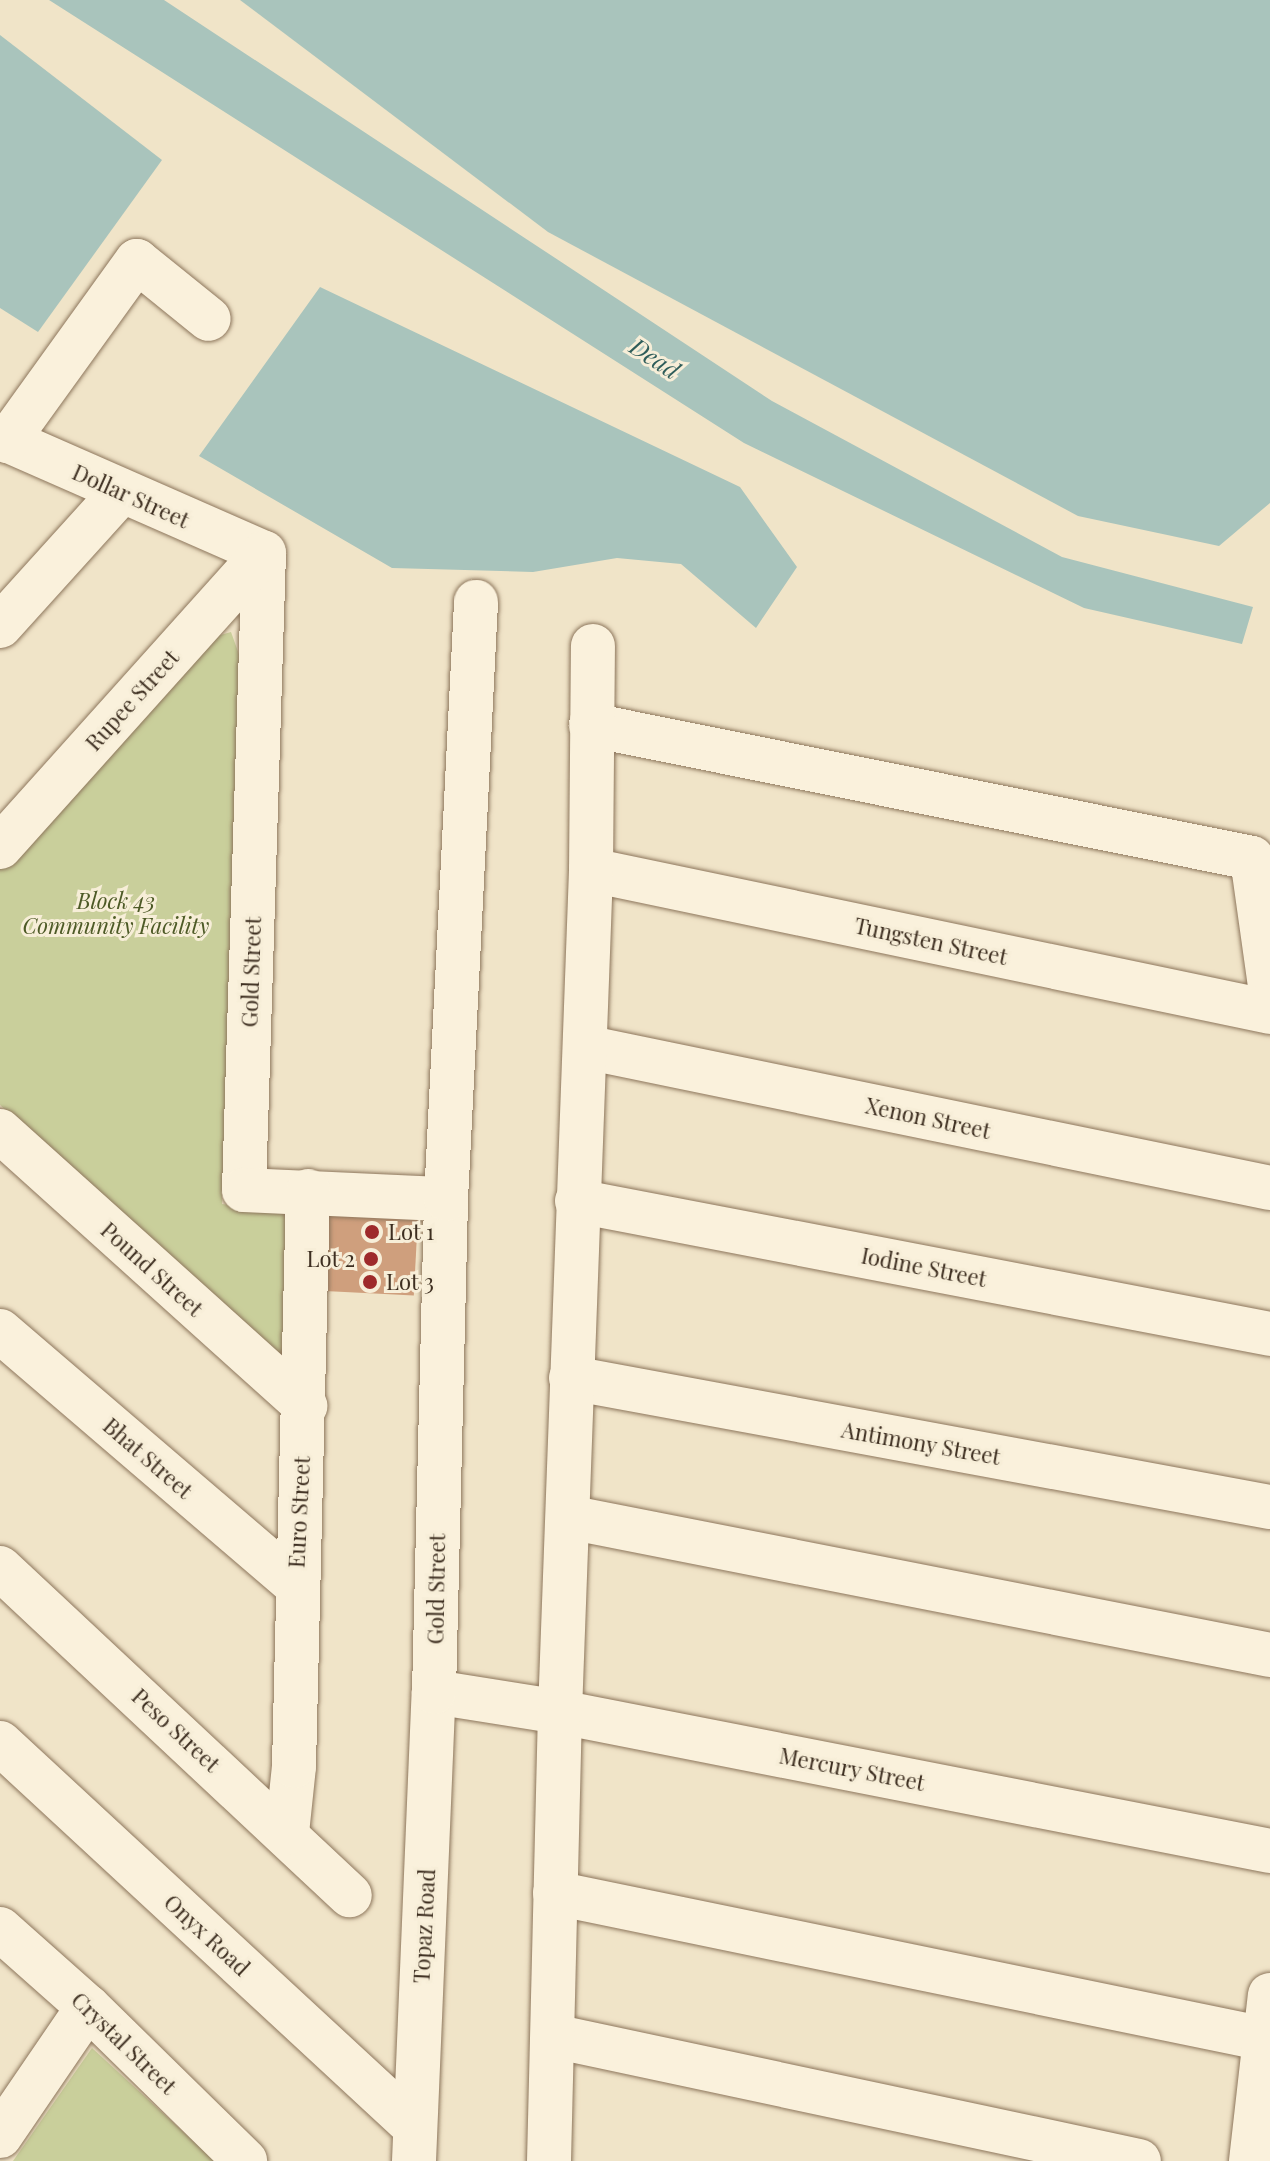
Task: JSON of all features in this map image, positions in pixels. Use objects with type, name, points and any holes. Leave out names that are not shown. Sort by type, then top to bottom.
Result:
[{"type":"street","points":[[3,439],[137,261],[209,319]]},
{"type":"street","name":"Dollar Street","points":[[3,439],[264,553]]},
{"type":"street","points":[[0,626],[121,492]]},
{"type":"street","name":"Rupee Street","points":[[0,847],[264,553]]},
{"type":"street","name":"Gold Street","points":[[264,553],[244,1190],[446,1199]]},
{"type":"street","name":"Gold Street","points":[[434,1692],[446,1199],[476,602]]},
{"type":"street","points":[[549,2161],[560,1712],[591,870],[593,646]]},
{"type":"street","points":[[591,725],[1252,858],[1270,986]]},
{"type":"street","name":"Tungsten Street","points":[[591,870],[1270,1012]]},
{"type":"street","name":"Xenon Street","points":[[585,1047],[1270,1188]]},
{"type":"street","name":"Pound Street","points":[[0,1131],[305,1406]]},
{"type":"street","name":"Euro Street","points":[[287,1833],[294,1766],[296,1585],[305,1406],[308,1191]]},
{"type":"street","name":"Iodine Street","points":[[577,1201],[1270,1334]]},
{"type":"street","name":"Bhat Street","points":[[0,1331],[296,1585]]},
{"type":"street","name":"Antimony Street","points":[[571,1378],[1270,1507]]},
{"type":"street","points":[[568,1517],[1270,1655]]},
{"type":"street","name":"Peso Street","points":[[0,1568],[350,1895]]},
{"type":"street","name":"Mercury Street","points":[[434,1692],[560,1712],[1270,1851]]},
{"type":"street","name":"Topaz Road","points":[[414,2144],[434,1692]]},
{"type":"street","name":"Onyx Road","points":[[0,1743],[414,2144]]},
{"type":"street","points":[[555,1893],[1265,2039]]},
{"type":"street","name":"Crystal Street","points":[[0,1929],[88,2007],[245,2161]]},
{"type":"street","points":[[1251,2161],[1270,1995]]},
{"type":"street","points":[[0,2136],[88,2007]]},
{"type":"street","points":[[553,2036],[1139,2161]]},
{"type":"green space","name":"Block 43 Community Facility","points":[[231,632],[241,660],[222,1204],[290,1213],[284,1364],[0,1105],[0,869],[203,640]]},
{"type":"green space","points":[[92,2048],[215,2161],[13,2161]]},
{"type":"water","name":"Dead","points":[[49,0],[164,0],[772,401],[1062,557],[1253,607],[1242,644],[1084,608],[744,443]]},
{"type":"water","points":[[240,0],[1270,0],[1270,503],[1219,546],[1078,516],[548,232]]},
{"type":"water","points":[[0,35],[162,160],[38,332],[0,308]]},
{"type":"water","points":[[320,287],[740,487],[797,567],[756,628],[681,564],[617,558],[533,572],[392,568],[199,456]]},
{"type":"building","points":[[329,1213],[418,1218],[414,1296],[325,1291]]},
{"type":"place","name":"Lot 1","points":[[372,1232]]},
{"type":"place","name":"Lot 2","points":[[371,1259]]},
{"type":"place","name":"Lot 3","points":[[370,1282]]}]
